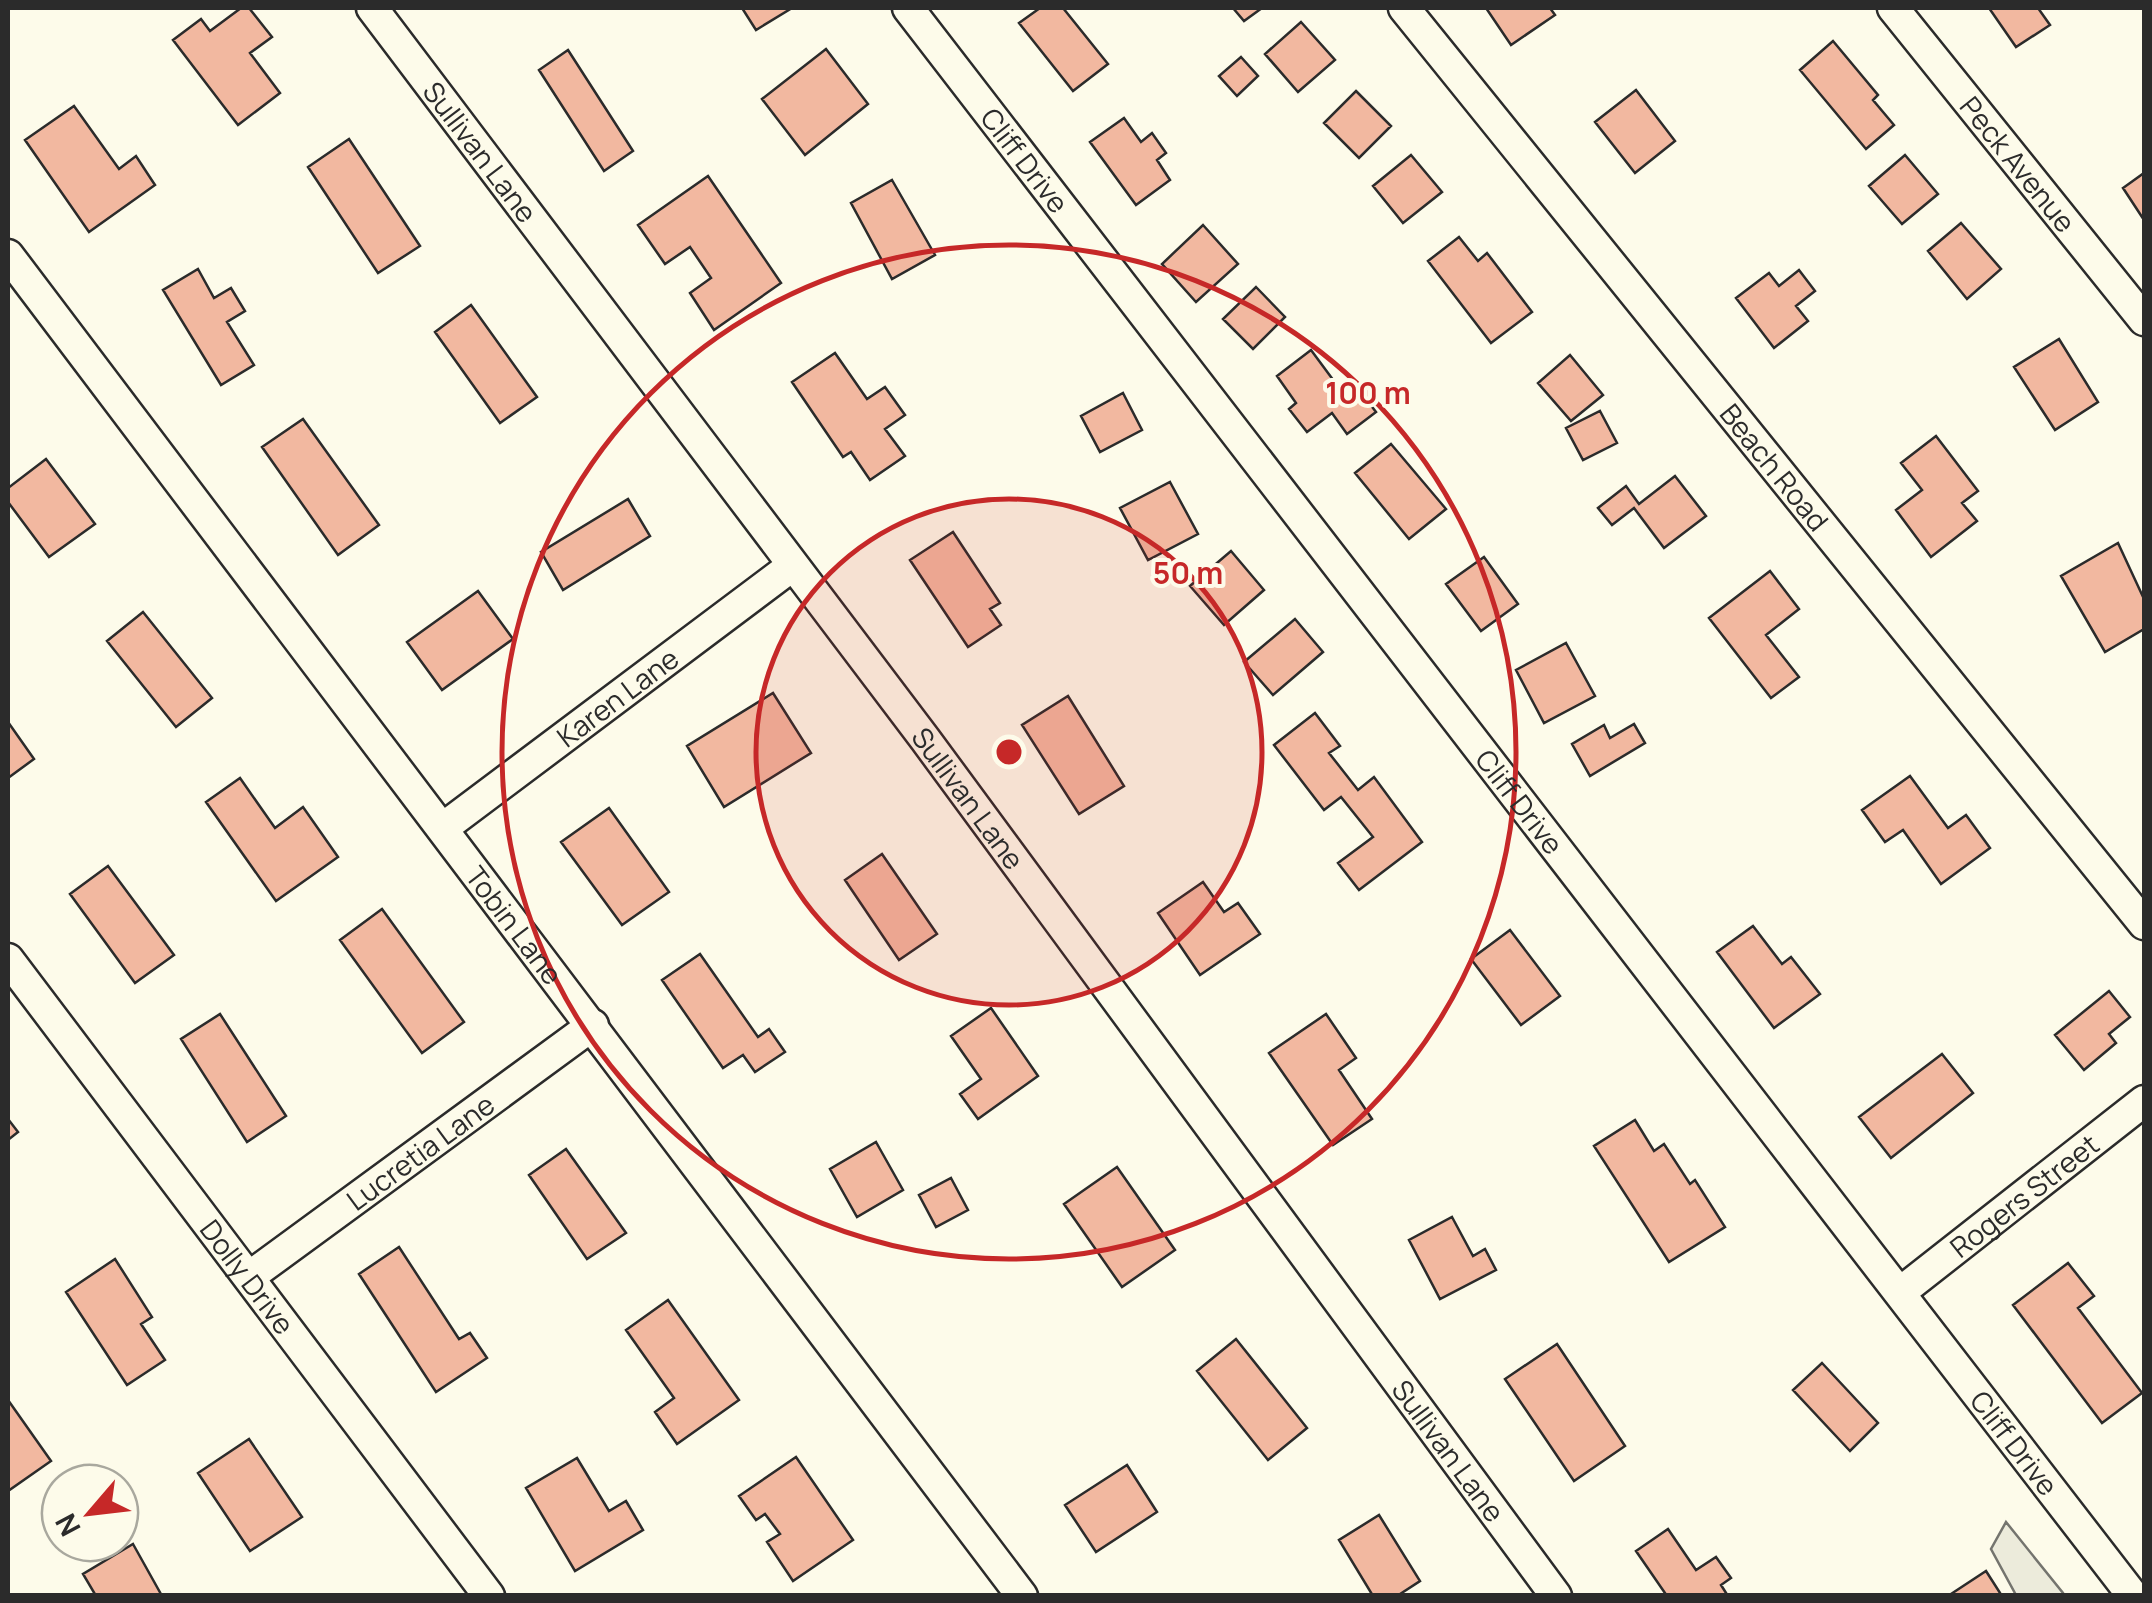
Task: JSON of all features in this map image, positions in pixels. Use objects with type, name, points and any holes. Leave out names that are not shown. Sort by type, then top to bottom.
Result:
[{"type":"street","name":"Sullivan Lane","points":[[372,8],[792,566],[1556,1596]]},
{"type":"street","name":"Cliff Drive","points":[[908,8],[1902,1291],[2133,1596]]},
{"type":"street","name":"Beach Road","points":[[1404,8],[2144,924]]},
{"type":"street","name":"Peck Avenue","points":[[1893,8],[2144,320]]},
{"type":"street","name":"Tobin Lane","points":[[8,255],[1022,1596]]},
{"type":"street","name":"Karen Lane","points":[[443,828],[792,566]]},
{"type":"street","name":"Dolly Drive","points":[[8,960],[490,1596]]},
{"type":"street","name":"Lucretia Lane","points":[[249,1277],[593,1025]]},
{"type":"street","name":"Rogers Street","points":[[1902,1291],[2144,1100]]},
{"type":"shaded area","points":[[2006,1522],[2064,1595],[2016,1595],[1991,1549]]},
{"type":"building","points":[[241,8],[249,8],[272,37],[250,53],[280,93],[238,125],[173,40],[201,19],[210,31]]},
{"type":"building","points":[[742,8],[792,8],[756,30]]},
{"type":"building","points":[[1040,8],[1063,8],[1108,64],[1073,91],[1019,23]]},
{"type":"building","points":[[1233,8],[1262,8],[1244,21]]},
{"type":"building","points":[[1486,8],[1550,8],[1555,15],[1511,45]]},
{"type":"building","points":[[1989,8],[2038,8],[2050,25],[2016,47]]},
{"type":"building","points":[[1301,22],[1335,60],[1298,92],[1265,54]]},
{"type":"building","points":[[1833,41],[1878,95],[1873,100],[1894,125],[1866,149],[1800,70]]},
{"type":"building","points":[[826,49],[868,104],[805,155],[762,99]]},
{"type":"building","points":[[568,50],[633,151],[604,171],[539,70]]},
{"type":"building","points":[[1241,57],[1258,76],[1237,96],[1219,76]]},
{"type":"building","points":[[1636,90],[1675,141],[1635,173],[1595,122]]},
{"type":"building","points":[[1356,91],[1391,126],[1359,158],[1324,123]]},
{"type":"building","points":[[74,106],[119,169],[136,156],[155,185],[89,232],[25,140]]},
{"type":"building","points":[[1124,118],[1141,142],[1152,133],[1166,153],[1157,160],[1170,180],[1136,205],[1090,142]]},
{"type":"building","points":[[349,139],[420,246],[378,273],[308,167]]},
{"type":"building","points":[[1411,155],[1442,192],[1403,223],[1373,186]]},
{"type":"building","points":[[1905,155],[1938,194],[1902,224],[1869,186]]},
{"type":"building","points":[[2144,173],[2144,220],[2123,188]]},
{"type":"building","points":[[708,176],[781,283],[714,330],[690,293],[711,278],[690,247],[665,264],[638,225]]},
{"type":"building","points":[[892,180],[935,255],[892,279],[851,203]]},
{"type":"building","points":[[1961,223],[2001,269],[1967,299],[1928,251]]},
{"type":"building","points":[[1203,225],[1238,264],[1196,302],[1162,264]]},
{"type":"building","points":[[1459,237],[1478,261],[1487,253],[1532,312],[1491,343],[1428,261]]},
{"type":"building","points":[[198,269],[214,298],[231,288],[245,311],[227,322],[254,365],[221,385],[163,290]]},
{"type":"building","points":[[1799,270],[1815,291],[1796,306],[1808,321],[1774,348],[1736,298],[1769,273],[1779,286]]},
{"type":"building","points":[[1256,287],[1285,317],[1253,349],[1223,319]]},
{"type":"building","points":[[471,305],[537,397],[500,423],[435,332]]},
{"type":"building","points":[[2059,339],[2098,402],[2055,430],[2014,367]]},
{"type":"building","points":[[1311,350],[1348,400],[1360,391],[1376,412],[1347,434],[1332,413],[1307,432],[1289,409],[1296,403],[1277,376]]},
{"type":"building","points":[[835,353],[867,399],[885,387],[905,415],[885,429],[905,456],[870,480],[851,452],[843,457],[792,382]]},
{"type":"building","points":[[1570,355],[1603,395],[1571,421],[1538,383]]},
{"type":"building","points":[[1123,393],[1142,430],[1100,452],[1081,416]]},
{"type":"building","points":[[1600,411],[1617,443],[1583,460],[1566,428]]},
{"type":"building","points":[[303,419],[379,525],[338,555],[262,447]]},
{"type":"building","points":[[1936,436],[1978,491],[1962,503],[1977,521],[1931,557],[1896,510],[1922,490],[1901,463]]},
{"type":"building","points":[[1391,444],[1446,509],[1409,539],[1355,473]]},
{"type":"building","points":[[46,459],[95,524],[49,557],[8,502],[8,488]]},
{"type":"building","points":[[1675,476],[1706,516],[1664,548],[1634,508],[1612,525],[1598,508],[1626,486],[1639,504]]},
{"type":"building","points":[[1170,482],[1198,534],[1148,560],[1120,508]]},
{"type":"building","points":[[628,499],[650,536],[563,590],[541,552]]},
{"type":"building","points":[[953,532],[1000,603],[990,609],[1001,625],[968,647],[910,560]]},
{"type":"building","points":[[2118,543],[2144,599],[2144,629],[2105,652],[2061,576]]},
{"type":"building","points":[[1231,551],[1264,590],[1224,625],[1190,586]]},
{"type":"building","points":[[1484,557],[1518,604],[1481,631],[1446,584]]},
{"type":"building","points":[[1770,571],[1799,609],[1766,635],[1799,677],[1771,698],[1709,618]]},
{"type":"building","points":[[478,591],[513,639],[442,690],[407,642]]},
{"type":"building","points":[[143,612],[212,698],[176,727],[107,641]]},
{"type":"building","points":[[1295,619],[1323,652],[1273,695],[1244,662]]},
{"type":"building","points":[[1566,643],[1595,696],[1544,723],[1516,670]]},
{"type":"building","points":[[773,693],[811,753],[724,807],[687,746]]},
{"type":"building","points":[[1068,696],[1124,786],[1079,814],[1022,725]]},
{"type":"building","points":[[1315,713],[1340,746],[1329,753],[1358,790],[1374,777],[1422,842],[1359,890],[1338,863],[1373,837],[1341,797],[1324,810],[1274,745]]},
{"type":"building","points":[[8,722],[34,759],[8,778]]},
{"type":"building","points":[[1634,724],[1645,743],[1590,776],[1572,744],[1604,725],[1610,738]]},
{"type":"building","points":[[1910,776],[1948,828],[1966,815],[1990,848],[1941,884],[1903,830],[1885,842],[1862,810]]},
{"type":"building","points":[[240,778],[275,828],[303,807],[338,857],[276,901],[206,802]]},
{"type":"building","points":[[609,808],[669,892],[622,925],[561,842]]},
{"type":"building","points":[[882,854],[937,934],[899,960],[845,880]]},
{"type":"building","points":[[108,866],[174,955],[135,983],[70,894]]},
{"type":"building","points":[[1203,882],[1224,912],[1238,903],[1260,934],[1200,975],[1158,913]]},
{"type":"building","points":[[382,909],[464,1022],[422,1053],[340,940]]},
{"type":"building","points":[[1753,926],[1782,964],[1791,957],[1820,994],[1774,1028],[1717,952]]},
{"type":"building","points":[[1510,930],[1560,996],[1521,1025],[1471,959]]},
{"type":"building","points":[[700,954],[758,1037],[769,1029],[785,1052],[755,1072],[743,1055],[723,1068],[662,980]]},
{"type":"building","points":[[2109,991],[2130,1017],[2109,1034],[2116,1043],[2084,1070],[2055,1035]]},
{"type":"building","points":[[991,1008],[1038,1076],[978,1119],[960,1094],[981,1079],[951,1036]]},
{"type":"building","points":[[220,1014],[286,1116],[247,1142],[181,1039]]},
{"type":"building","points":[[1326,1014],[1356,1058],[1339,1070],[1372,1119],[1333,1145],[1269,1053]]},
{"type":"building","points":[[1942,1054],[1973,1093],[1891,1158],[1859,1117]]},
{"type":"building","points":[[8,1119],[18,1132],[8,1140]]},
{"type":"building","points":[[1635,1120],[1654,1151],[1664,1144],[1690,1184],[1695,1180],[1725,1227],[1669,1262],[1594,1146]]},
{"type":"building","points":[[876,1142],[903,1190],[857,1217],[830,1169]]},
{"type":"building","points":[[566,1149],[626,1233],[587,1259],[529,1175]]},
{"type":"building","points":[[1117,1167],[1175,1250],[1122,1287],[1064,1204]]},
{"type":"building","points":[[951,1178],[968,1210],[936,1227],[919,1195]]},
{"type":"building","points":[[1452,1217],[1473,1256],[1485,1249],[1496,1270],[1440,1299],[1409,1240]]},
{"type":"building","points":[[399,1247],[459,1339],[470,1333],[487,1358],[436,1392],[359,1274]]},
{"type":"building","points":[[115,1259],[152,1317],[141,1324],[165,1360],[127,1385],[66,1292]]},
{"type":"building","points":[[2068,1263],[2094,1296],[2078,1308],[2142,1393],[2102,1423],[2013,1305]]},
{"type":"building","points":[[668,1300],[739,1400],[677,1444],[655,1412],[674,1398],[626,1330]]},
{"type":"building","points":[[1236,1339],[1307,1428],[1268,1460],[1197,1371]]},
{"type":"building","points":[[1557,1344],[1625,1446],[1574,1481],[1505,1379]]},
{"type":"building","points":[[1822,1363],[1878,1423],[1850,1451],[1793,1390]]},
{"type":"building","points":[[8,1400],[51,1461],[40,1463],[40,1469],[8,1491]]},
{"type":"building","points":[[249,1439],[302,1517],[250,1551],[198,1473]]},
{"type":"building","points":[[796,1457],[853,1540],[793,1581],[767,1542],[780,1534],[765,1514],[756,1520],[739,1496]]},
{"type":"building","points":[[577,1458],[609,1511],[626,1501],[643,1530],[575,1571],[526,1488]]},
{"type":"building","points":[[1127,1465],[1157,1512],[1096,1552],[1065,1505]]},
{"type":"building","points":[[1379,1515],[1420,1581],[1397,1596],[1373,1596],[1339,1540]]},
{"type":"building","points":[[1668,1529],[1696,1570],[1716,1557],[1731,1578],[1721,1585],[1728,1596],[1667,1596],[1636,1551]]},
{"type":"building","points":[[140,1557],[162,1596],[96,1596],[83,1574],[101,1563],[140,1563]]},
{"type":"building","points":[[1986,1571],[2002,1596],[1948,1596]]}]
